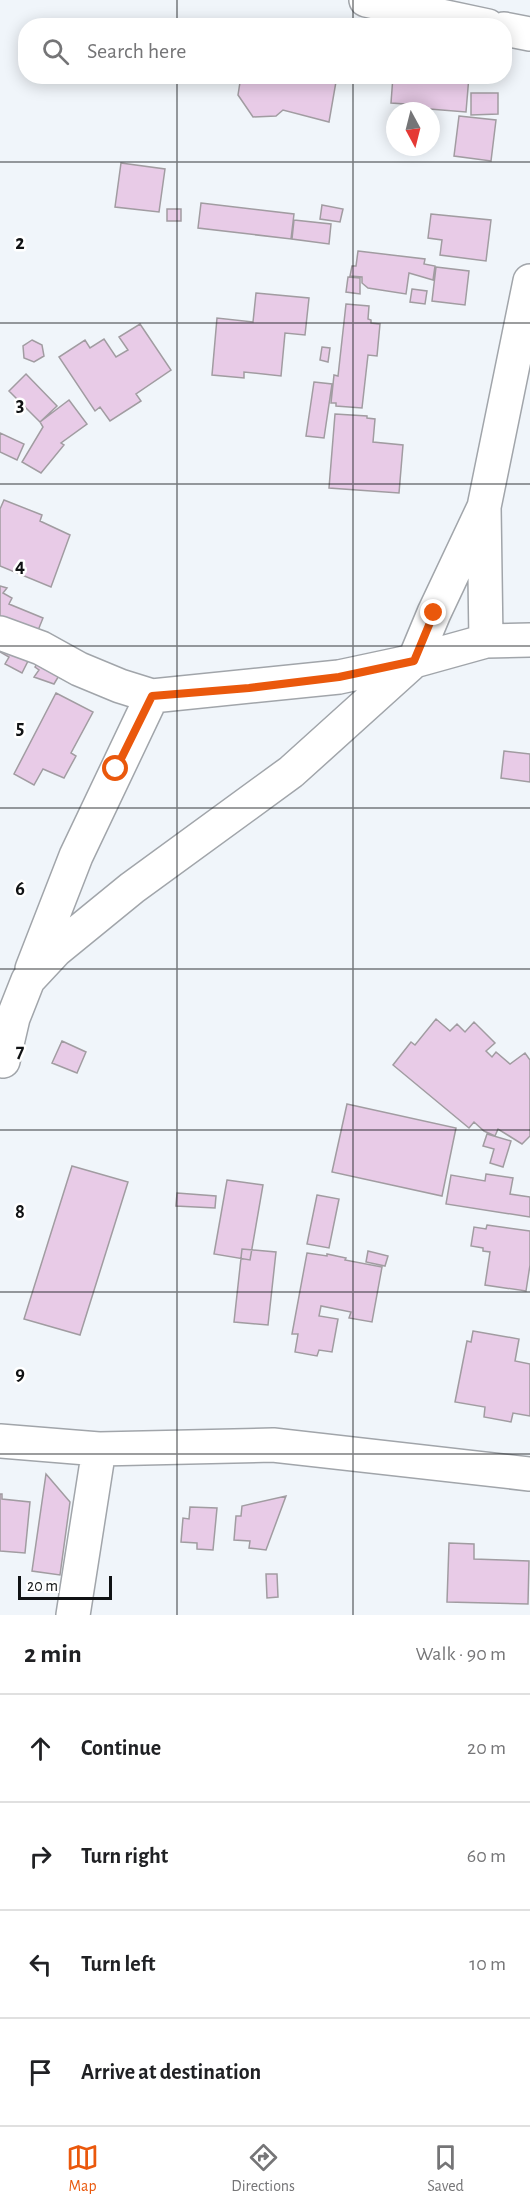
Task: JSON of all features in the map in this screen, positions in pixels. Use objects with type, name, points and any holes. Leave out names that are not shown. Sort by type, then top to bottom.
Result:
[{"type":"street","points":[[375,1],[452,18]]},
{"type":"street","points":[[512,31],[530,34]]},
{"type":"street","points":[[486,641],[484,507],[530,281]]},
{"type":"street","points":[[28,980],[56,950],[132,888],[291,772],[414,661],[484,507]]},
{"type":"street","points":[[0,633],[41,648],[79,669],[120,686],[152,696],[249,688],[339,677],[414,661],[486,641],[530,640]]},
{"type":"street","points":[[3,1061],[14,1018],[76,856],[152,696]]},
{"type":"street","points":[[0,1441],[99,1449],[273,1445],[530,1474]]},
{"type":"street","points":[[73,1615],[99,1449]]},
{"type":"building","points":[[240,84],[336,84],[329,122],[283,110],[276,116],[253,117],[238,95]]},
{"type":"building","points":[[392,84],[468,84],[466,112],[440,110],[440,102],[391,102]]},
{"type":"building","points":[[471,93],[498,93],[498,114],[471,115]]},
{"type":"building","points":[[459,116],[496,120],[491,161],[454,156]]},
{"type":"building","points":[[121,163],[165,169],[159,212],[115,207]]},
{"type":"building","points":[[201,203],[294,214],[291,239],[198,228]]},
{"type":"building","points":[[322,205],[343,209],[340,222],[320,219]]},
{"type":"building","points":[[167,209],[181,209],[181,221],[167,221]]},
{"type":"building","points":[[431,214],[491,220],[486,261],[440,255],[442,240],[428,238]]},
{"type":"building","points":[[294,220],[331,224],[329,244],[292,239]]},
{"type":"building","points":[[358,251],[425,259],[424,264],[435,266],[433,280],[409,273],[406,294],[368,288],[362,283],[362,277],[350,276],[352,266],[356,266]]},
{"type":"building","points":[[436,267],[469,271],[465,305],[432,301]]},
{"type":"building","points":[[348,277],[360,278],[360,294],[346,292]]},
{"type":"building","points":[[412,289],[427,291],[425,304],[410,302]]},
{"type":"building","points":[[256,293],[309,298],[305,335],[285,333],[281,376],[244,372],[244,378],[212,375],[217,318],[253,322]]},
{"type":"building","points":[[346,304],[369,306],[368,319],[371,323],[380,324],[377,356],[368,355],[362,408],[336,406],[336,403],[331,403],[334,375],[338,376]]},
{"type":"building","points":[[140,324],[171,370],[136,394],[141,401],[110,421],[100,407],[95,411],[59,357],[85,340],[90,348],[104,339],[116,357],[128,350],[119,337]]},
{"type":"building","points":[[32,340],[42,345],[44,356],[34,362],[24,358],[23,346]]},
{"type":"building","points":[[322,347],[330,348],[328,362],[320,360]]},
{"type":"building","points":[[26,374],[57,406],[40,422],[9,391]]},
{"type":"building","points":[[314,382],[332,384],[324,438],[306,436]]},
{"type":"building","points":[[69,400],[87,424],[61,443],[64,445],[41,473],[22,462],[43,427],[40,422]]},
{"type":"building","points":[[335,414],[367,416],[367,418],[375,419],[373,442],[403,445],[399,493],[329,488]]},
{"type":"building","points":[[0,433],[24,444],[17,460],[0,452]]},
{"type":"building","points":[[4,500],[42,515],[40,521],[70,535],[51,587],[0,566],[0,509]]},
{"type":"building","points":[[0,586],[7,588],[3,593],[12,598],[9,604],[43,618],[37,633],[0,626]]},
{"type":"building","points":[[4,644],[30,657],[22,673],[5,664],[9,657],[0,652]]},
{"type":"building","points":[[41,657],[60,674],[54,684],[34,677],[39,670],[35,667]]},
{"type":"building","points":[[56,693],[93,712],[71,753],[76,756],[64,778],[43,769],[34,785],[14,774]]},
{"type":"building","points":[[504,751],[530,754],[530,782],[501,778]]},
{"type":"building","points":[[436,1019],[450,1031],[457,1024],[465,1032],[474,1022],[495,1043],[486,1051],[492,1057],[496,1052],[510,1064],[525,1053],[530,1060],[530,1136],[522,1144],[498,1129],[495,1136],[484,1131],[474,1122],[469,1128],[393,1065],[411,1042],[415,1045]]},
{"type":"building","points":[[62,1041],[86,1052],[77,1073],[52,1063]]},
{"type":"building","points":[[347,1104],[456,1128],[442,1196],[332,1172]]},
{"type":"building","points":[[487,1134],[511,1141],[503,1167],[490,1163],[494,1149],[483,1146]]},
{"type":"building","points":[[72,1166],[128,1182],[80,1335],[24,1319]]},
{"type":"building","points":[[486,1174],[513,1178],[510,1194],[530,1197],[530,1217],[446,1204],[451,1175],[485,1181]]},
{"type":"building","points":[[227,1180],[263,1185],[250,1260],[214,1254]]},
{"type":"building","points":[[177,1193],[216,1196],[215,1208],[176,1206]]},
{"type":"building","points":[[317,1195],[339,1199],[329,1248],[307,1244]]},
{"type":"building","points":[[487,1225],[530,1231],[530,1265],[526,1291],[485,1285],[490,1252],[471,1246],[474,1227],[486,1229]]},
{"type":"building","points":[[242,1249],[276,1252],[268,1325],[234,1322]]},
{"type":"building","points":[[368,1251],[388,1256],[385,1266],[366,1262]]},
{"type":"building","points":[[307,1253],[327,1256],[327,1254],[382,1267],[372,1322],[349,1318],[351,1312],[321,1306],[319,1316],[338,1319],[332,1352],[319,1350],[317,1356],[295,1352],[298,1334],[292,1334]]},
{"type":"building","points":[[473,1331],[519,1339],[515,1361],[530,1364],[530,1416],[513,1413],[511,1422],[484,1417],[485,1407],[455,1402],[467,1341],[471,1342]]},
{"type":"building","points":[[46,1474],[70,1502],[60,1575],[32,1571]]},
{"type":"building","points":[[0,1494],[2,1494],[2,1499],[30,1502],[25,1553],[0,1551]]},
{"type":"building","points":[[286,1496],[266,1550],[249,1548],[250,1541],[234,1540],[236,1516],[241,1516],[242,1506]]},
{"type":"building","points":[[190,1507],[217,1508],[213,1550],[197,1549],[197,1543],[181,1542],[183,1518],[189,1519]]},
{"type":"building","points":[[449,1543],[474,1544],[474,1559],[529,1561],[528,1604],[447,1602]]},
{"type":"building","points":[[266,1574],[277,1574],[278,1597],[267,1598]]},
{"type":"route","points":[[116,769],[152,696],[249,688],[339,677],[414,661],[434,613]]}]
